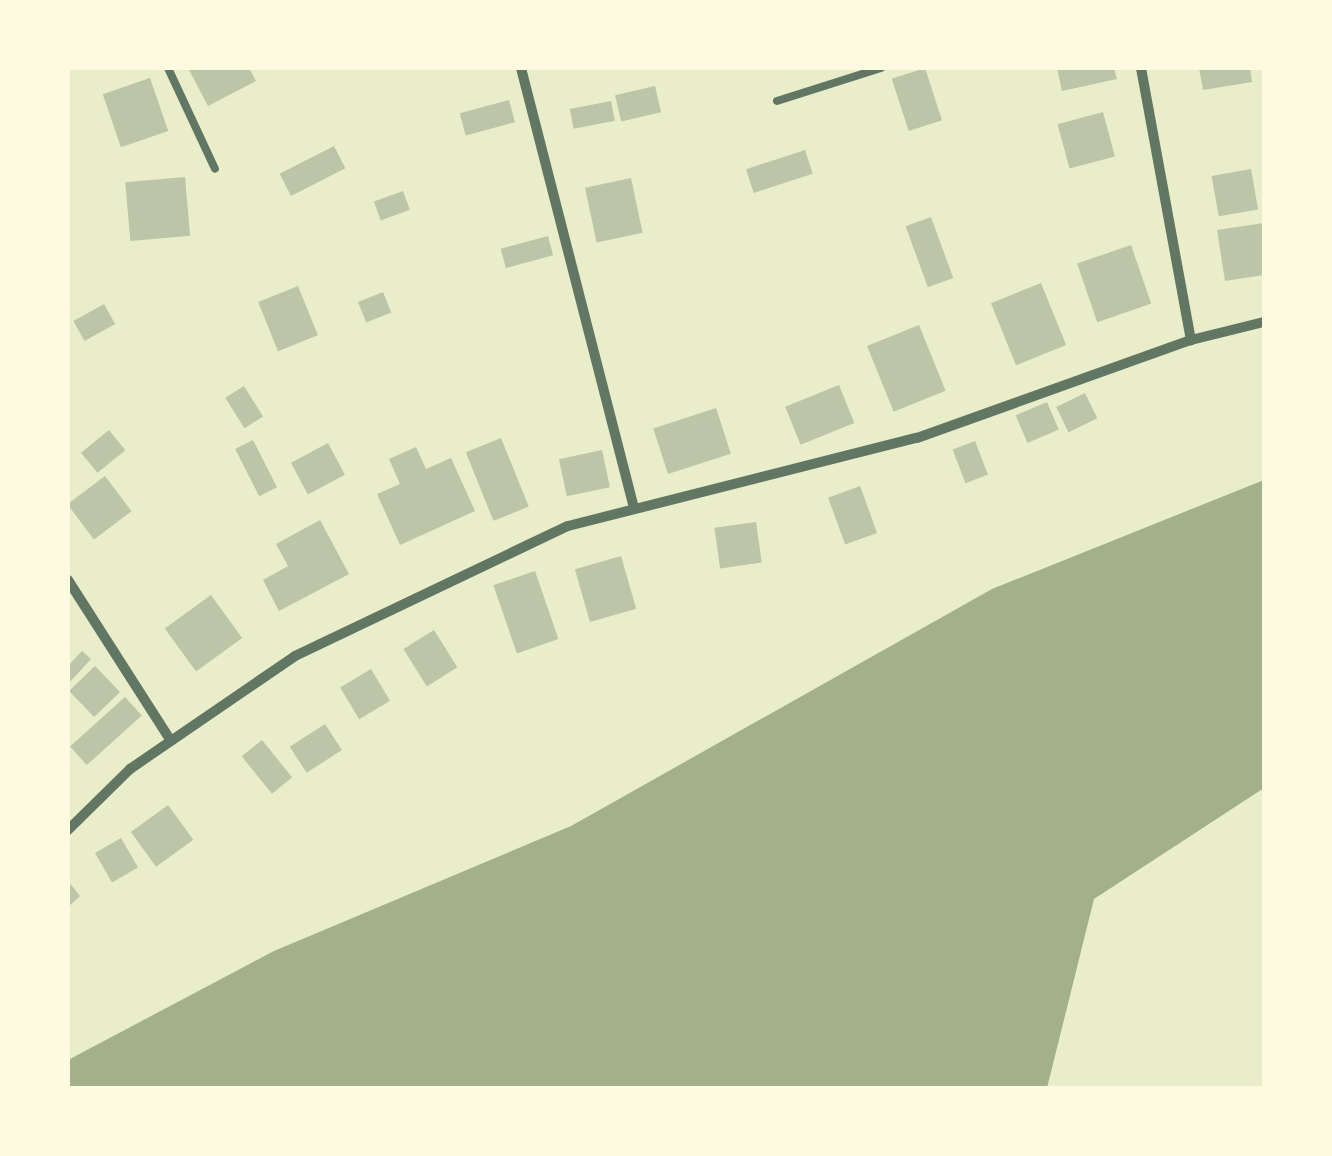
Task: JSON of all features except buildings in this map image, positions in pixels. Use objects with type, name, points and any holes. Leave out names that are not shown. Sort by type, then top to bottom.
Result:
[{"type":"street","points":[[520,68],[634,507]]},
{"type":"street","points":[[1142,68],[1192,340]]},
{"type":"street","points":[[68,830],[130,770],[295,656],[568,526],[916,438],[1192,340],[1264,322]]},
{"type":"street","points":[[68,580],[171,741]]},
{"type":"lane","points":[[168,68],[215,169]]},
{"type":"lane","points":[[777,100],[881,68]]},
{"type":"shaded area","points":[[1264,480],[1264,788],[1094,899],[1047,1088],[68,1088],[68,1060],[274,951],[571,826],[992,589]]}]
